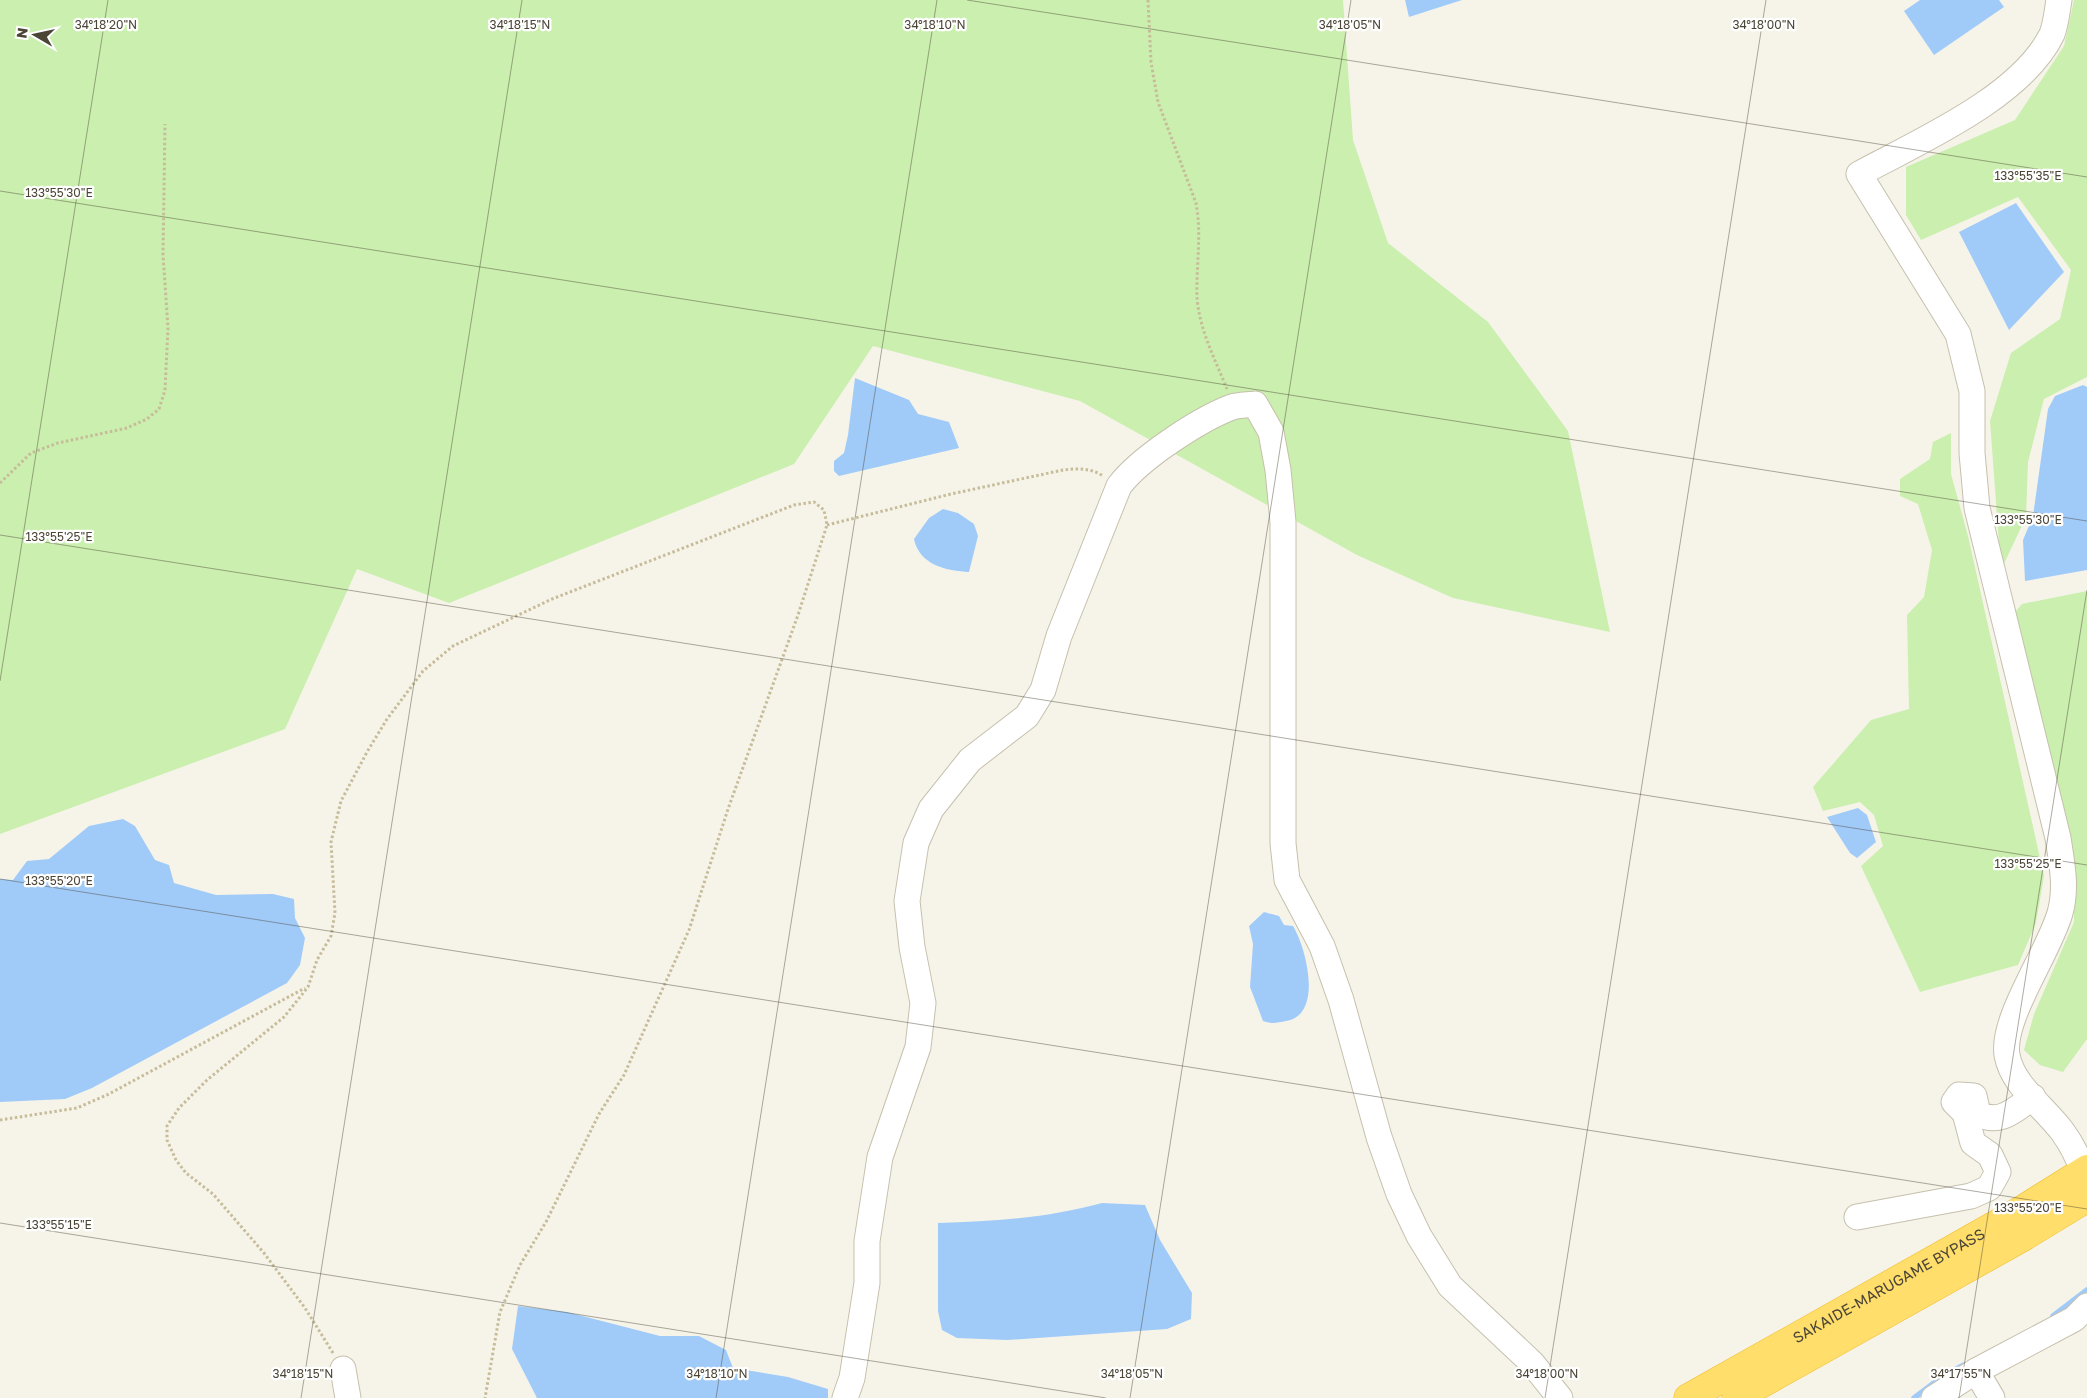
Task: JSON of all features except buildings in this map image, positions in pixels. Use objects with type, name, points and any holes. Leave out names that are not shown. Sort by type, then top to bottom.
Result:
[{"type":"highway","name":"SAKAIDE-MARUGAME BYPASS","points":[[1688,1398],[2020,1210],[2085,1170]]},
{"type":"highway","name":"SAKAIDE-MARUGAME BYPASS","points":[[1736,1398],[2025,1236],[2087,1198]]},
{"type":"street","points":[[2059,0],[2052,33],[2031,65],[2007,87],[1974,111],[1859,174],[1958,334],[1972,391],[1972,453],[1978,508],[2058,838],[2065,882],[2061,912],[2052,938],[2011,1022],[2006,1053],[2012,1072],[2062,1132],[2085,1170]]},
{"type":"street","points":[[845,1398],[852,1378],[867,1283],[867,1241],[880,1157],[918,1047],[923,1003],[912,947],[907,901],[916,844],[931,809],[960,771],[970,760],[1027,716],[1043,690],[1058,636],[1119,486],[1130,472],[1196,426],[1234,407],[1255,404],[1271,432],[1284,522],[1283,843],[1287,880],[1322,946],[1340,1000],[1379,1137],[1399,1194],[1419,1236],[1450,1286],[1532,1363],[1560,1398]]},
{"type":"street","points":[[1857,1217],[1971,1196],[1988,1188],[1998,1172],[1990,1154],[1973,1143],[1965,1113],[1954,1102],[1959,1095],[1974,1096],[1978,1114],[1989,1119],[2006,1116],[2033,1097]]},
{"type":"street","points":[[1934,1398],[1976,1372],[2074,1319],[2087,1306]]},
{"type":"street","points":[[343,1369],[348,1398]]},
{"type":"street","points":[[1976,1372],[1992,1398]]},
{"type":"path","points":[[1148,0],[1151,62],[1158,102],[1196,204],[1199,218],[1197,298],[1202,326],[1234,407]]},
{"type":"path","points":[[0,483],[31,453],[58,444],[127,428],[147,419],[159,409],[165,390],[168,328],[163,255],[165,124]]},
{"type":"path","points":[[827,525],[941,496],[1077,468],[1097,472],[1119,486]]},
{"type":"path","points":[[343,1369],[305,1308],[264,1253],[213,1194],[186,1173],[176,1160],[168,1140],[167,1126],[179,1108],[206,1080],[284,1016],[308,987],[316,960],[331,936],[335,913],[331,842],[340,801],[387,719],[431,665],[453,646],[552,599],[794,505],[814,502],[824,510],[827,525],[798,615],[728,809],[689,930],[624,1074],[599,1114],[546,1222],[520,1265],[500,1312],[486,1380],[485,1398]]},
{"type":"path","points":[[0,1120],[77,1108],[107,1095],[308,987]]},
{"type":"green space","points":[[0,0],[1343,0],[1353,140],[1388,243],[1488,322],[1568,431],[1610,632],[1453,598],[1357,555],[1080,401],[873,346],[794,464],[449,603],[357,569],[285,729],[0,834]]},
{"type":"green space","points":[[2074,0],[2087,0],[2087,377],[2044,399],[2028,462],[2026,517],[2001,570],[1990,421],[2011,353],[2060,319],[2071,270],[2018,197],[1921,240],[1906,215],[1906,167],[2015,120],[2064,46]]},
{"type":"green space","points":[[1951,433],[1951,474],[1968,536],[2044,876],[2036,923],[2018,965],[1920,992],[1861,866],[1883,846],[1874,815],[1860,802],[1823,811],[1813,787],[1871,720],[1909,709],[1907,615],[1924,597],[1932,550],[1918,504],[1900,496],[1900,479],[1930,459],[1933,442]]},
{"type":"green space","points":[[2087,591],[2087,1039],[2063,1072],[2040,1065],[2024,1050],[2034,1014],[2074,922],[2074,868],[2015,612],[2022,604]]},
{"type":"water","points":[[1405,0],[1462,0],[1409,17]]},
{"type":"water","points":[[1920,0],[1999,0],[2004,7],[1934,55],[1904,11]]},
{"type":"water","points":[[2016,203],[2064,272],[2009,330],[1959,232]]},
{"type":"water","points":[[855,378],[909,400],[918,414],[949,422],[959,448],[839,476],[834,471],[834,461],[844,453]]},
{"type":"water","points":[[2083,385],[2087,387],[2087,570],[2025,581],[2023,540],[2033,516],[2048,409],[2055,396]]},
{"type":"water","points":[[943,509],[958,513],[974,524],[978,536],[969,572],[935,565],[928,561],[917,548],[914,539],[929,518]]},
{"type":"water","points":[[1858,808],[1867,815],[1876,842],[1857,858],[1850,853],[1827,817]]},
{"type":"water","points":[[123,819],[135,826],[155,860],[169,865],[174,883],[216,895],[273,894],[294,899],[295,918],[305,938],[300,965],[287,983],[92,1088],[65,1099],[0,1102],[0,879],[13,880],[27,861],[49,859],[89,826]]},
{"type":"water","points":[[1264,912],[1279,916],[1284,925],[1293,926],[1303,949],[1309,979],[1305,1007],[1298,1016],[1277,1023],[1263,1021],[1250,987],[1253,944],[1249,926]]},
{"type":"water","points":[[1102,1203],[1145,1205],[1160,1240],[1192,1293],[1191,1319],[1167,1329],[1007,1340],[957,1338],[942,1330],[938,1311],[938,1223],[1021,1218],[1062,1212]]},
{"type":"water","points":[[518,1306],[567,1312],[660,1336],[699,1336],[726,1350],[733,1368],[788,1377],[828,1389],[828,1398],[537,1398],[512,1349]]},
{"type":"waterway","points":[[2053,1316],[2087,1290]]},
{"type":"waterway","points":[[1914,1398],[1946,1374],[1964,1365]]}]
